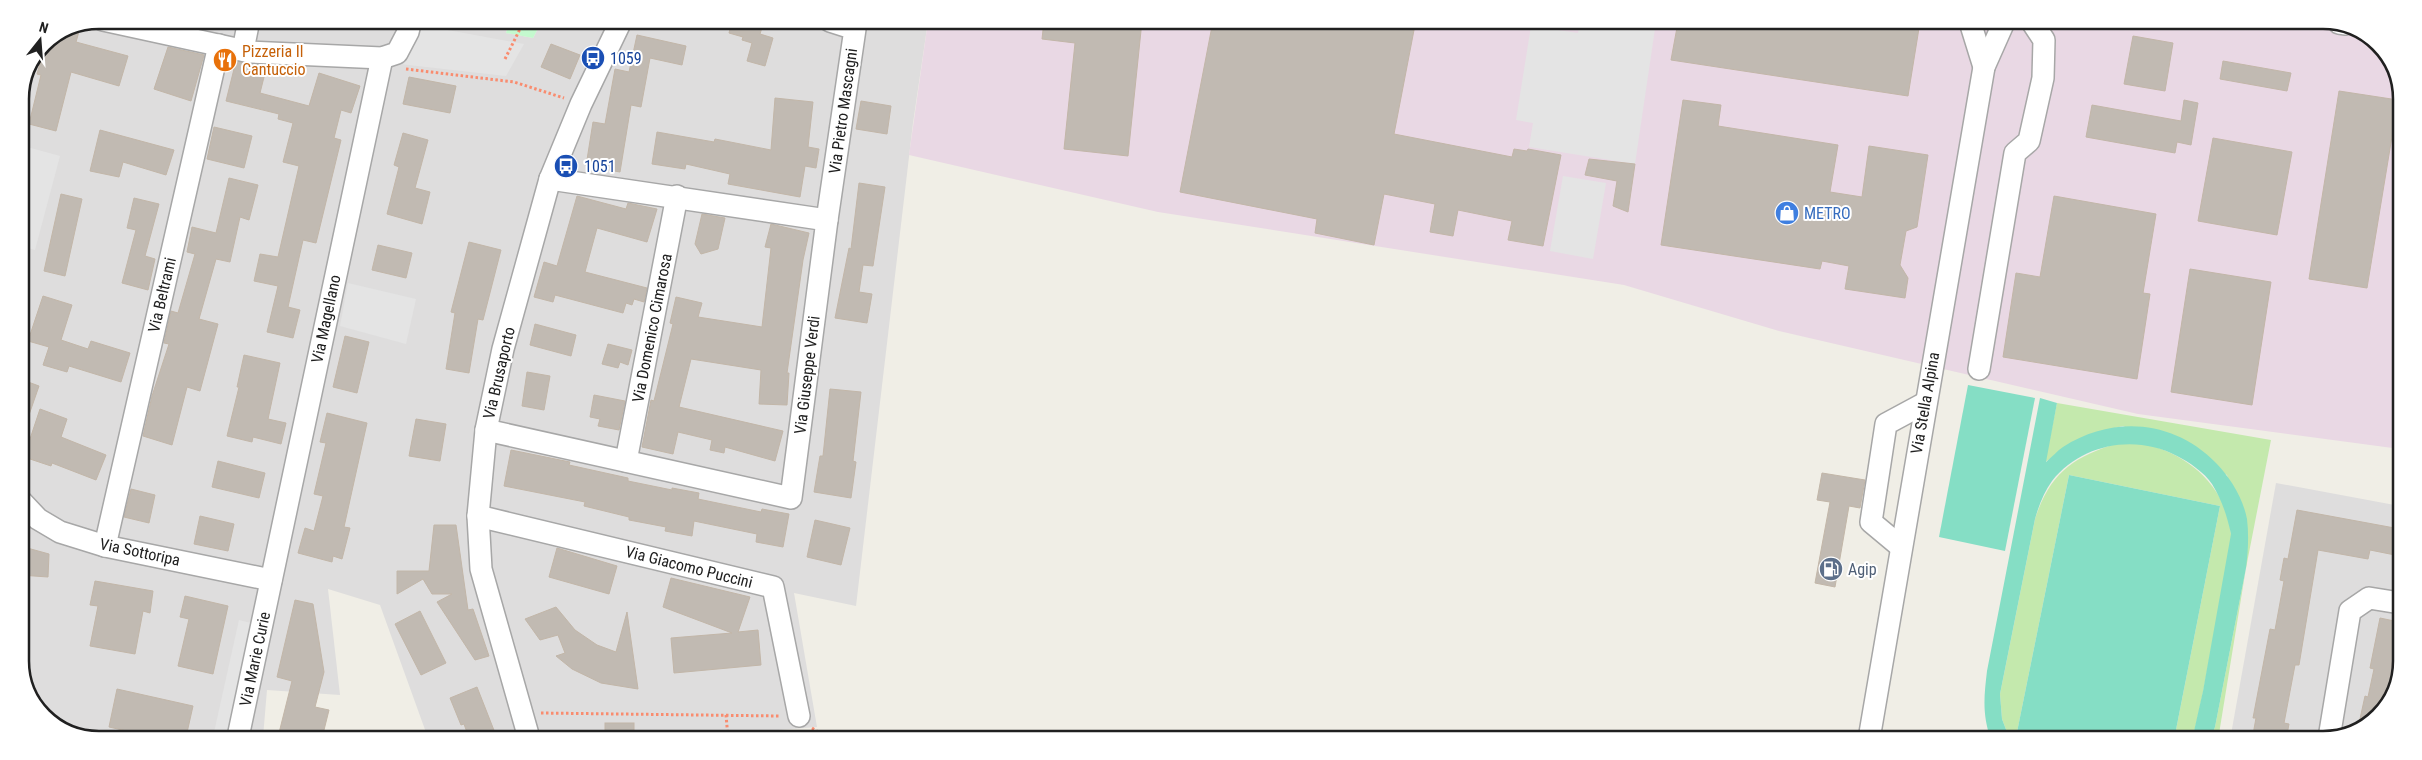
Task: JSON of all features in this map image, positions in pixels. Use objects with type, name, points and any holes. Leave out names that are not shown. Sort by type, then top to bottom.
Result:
[{"type":"street","points":[[155,29],[242,50],[382,62],[397,53],[409,29]]},
{"type":"street","points":[[242,50],[247,29]]},
{"type":"street","name":"Via Brusaporto","points":[[527,731],[481,569],[478,516],[486,430],[503,349],[550,178],[581,104],[617,29]]},
{"type":"street","name":"Via Pietro Mascagni","points":[[827,220],[855,29]]},
{"type":"street","name":"Via Stella Alpina","points":[[1972,29],[1984,67]]},
{"type":"street","name":"Via Stella Alpina","points":[[1870,731],[1984,67],[2001,29]]},
{"type":"street","points":[[1978,369],[2015,153],[2029,142],[2043,78],[2044,40],[2037,29]]},
{"type":"street","name":"Via Beltrami","points":[[105,546],[219,45]]},
{"type":"street","name":"Via Magellano","points":[[271,580],[326,316],[382,62]]},
{"type":"street","points":[[550,178],[827,220]]},
{"type":"street","name":"Via Domenico Cimarosa","points":[[626,460],[677,196]]},
{"type":"street","name":"Via Giuseppe Verdi","points":[[486,430],[791,498],[827,220]]},
{"type":"street","points":[[1901,547],[1872,522],[1886,424],[1925,403]]},
{"type":"street","name":"Via Sottoripa","points":[[29,510],[38,519],[60,532],[105,546],[271,580]]},
{"type":"street","name":"Via Giacomo Puccini","points":[[478,516],[772,587],[799,716]]},
{"type":"street","name":"Via Marie Curie","points":[[239,731],[271,580]]},
{"type":"street","points":[[2330,730],[2350,611],[2369,598],[2393,602]]},
{"type":"path","points":[[505,59],[520,29]]},
{"type":"path","points":[[382,62],[514,82],[581,104]]},
{"type":"path","points":[[523,713],[799,716]]},
{"type":"path","points":[[726,715],[727,731]]},
{"type":"shaded area","points":[[99,29],[507,29],[506,33],[533,38],[538,29],[927,29],[913,123],[856,606],[794,593],[817,727],[766,731],[425,731],[380,605],[328,589],[340,695],[267,690],[264,731],[90,731],[68,724],[53,714],[43,704],[34,688],[29,666],[29,99],[30,85],[38,65],[65,65],[65,38],[85,30]]},
{"type":"shaded area","points":[[413,29],[442,29],[524,44],[506,76],[400,64]]},
{"type":"shaded area","points":[[927,29],[2332,29],[2350,34],[2373,49],[2384,64],[2392,85],[2393,448],[2138,414],[1779,331],[1624,285],[1158,212],[909,155]]},
{"type":"shaded area","points":[[1531,29],[1551,29],[1578,33],[1579,29],[1655,29],[1635,164],[1529,147],[1533,123],[1516,120]]},
{"type":"shaded area","points":[[29,147],[60,156],[35,250],[29,248]]},
{"type":"shaded area","points":[[1563,176],[1606,183],[1593,259],[1550,251]]},
{"type":"shaded area","points":[[348,283],[416,299],[406,344],[340,326]]},
{"type":"shaded area","points":[[2276,483],[2393,505],[2393,670],[2386,692],[2381,700],[2366,717],[2346,728],[2337,730],[2232,731]]},
{"type":"shaded area","points":[[239,620],[251,623],[228,731],[214,731]]},
{"type":"green space","points":[[507,29],[538,29],[533,38],[506,33]]},
{"type":"green space","points":[[1968,385],[2035,398],[2005,551],[1939,537]]},
{"type":"green space","points":[[2040,398],[2057,403],[2046,462],[2063,447],[2082,437],[2102,430],[2142,427],[2162,431],[2181,438],[2199,449],[2216,463],[2231,481],[2245,511],[2248,525],[2248,544],[2246,568],[2213,731],[2194,731],[2231,534],[2221,502],[2212,484],[2196,468],[2182,458],[2161,449],[2127,444],[2110,446],[2078,458],[2064,468],[2052,481],[2044,494],[2035,519],[2000,694],[2002,719],[2007,731],[1988,731],[1985,706],[1987,671]]},
{"type":"green space","points":[[2057,403],[2271,440],[2246,568],[2227,475],[2123,426],[2087,435],[2045,462]]},
{"type":"green space","points":[[2118,443],[2145,444],[2176,456],[2190,464],[2203,475],[2222,502],[2228,517],[2231,543],[2228,567],[2194,731],[2176,731],[2220,506],[2069,475],[2017,731],[2007,731],[2002,719],[2000,694],[2035,519],[2041,503],[2056,478],[2076,461],[2102,448]]},
{"type":"green space","points":[[2069,475],[2220,506],[2176,731],[2017,731]]},
{"type":"green space","points":[[2246,568],[2219,731],[2213,731]]},
{"type":"building","points":[[730,29],[762,29],[760,34],[773,38],[765,66],[747,61],[752,43],[742,40],[743,37],[729,33]]},
{"type":"building","points":[[1043,29],[1141,29],[1128,156],[1064,149],[1075,43],[1042,39]]},
{"type":"building","points":[[1211,29],[1414,30],[1394,134],[1512,157],[1514,149],[1527,151],[1528,149],[1561,155],[1543,246],[1508,240],[1512,221],[1458,210],[1453,236],[1430,232],[1435,204],[1384,194],[1374,245],[1315,233],[1317,219],[1180,192]]},
{"type":"building","points":[[1677,29],[1919,29],[1908,96],[1671,60]]},
{"type":"building","points":[[79,32],[76,42],[128,56],[119,86],[71,72],[56,131],[29,124],[41,75],[37,74],[40,65],[65,65],[65,38]]},
{"type":"building","points":[[637,35],[686,46],[682,65],[650,58],[641,107],[631,105],[620,172],[586,166],[593,122],[605,124],[615,69],[629,72]]},
{"type":"building","points":[[2133,36],[2173,43],[2165,91],[2124,84]]},
{"type":"building","points":[[551,44],[580,55],[570,79],[541,67]]},
{"type":"building","points":[[168,47],[204,55],[191,101],[154,89]]},
{"type":"building","points":[[228,60],[267,65],[260,93],[309,106],[319,73],[360,86],[351,113],[341,110],[334,138],[341,140],[316,243],[303,240],[288,307],[300,310],[293,338],[267,332],[278,286],[254,281],[260,254],[278,257],[299,166],[283,162],[293,123],[278,119],[279,114],[226,101],[234,69],[227,67]]},
{"type":"building","points":[[2223,61],[2291,73],[2287,91],[2220,79]]},
{"type":"building","points":[[409,77],[456,86],[450,113],[403,104]]},
{"type":"building","points":[[2339,91],[2393,99],[2393,130],[2367,288],[2309,279]]},
{"type":"building","points":[[775,98],[813,102],[808,147],[819,149],[816,168],[805,166],[800,197],[728,184],[730,174],[686,164],[685,169],[652,164],[657,132],[714,142],[715,139],[771,150]]},
{"type":"building","points":[[1683,100],[1721,105],[1718,126],[1838,145],[1830,192],[1862,197],[1869,146],[1928,155],[1917,227],[1906,231],[1900,265],[1908,278],[1905,298],[1845,289],[1849,266],[1822,261],[1820,269],[1661,245]]},
{"type":"building","points":[[2184,100],[2198,103],[2191,145],[2177,142],[2175,153],[2086,137],[2092,105],[2181,121]]},
{"type":"building","points":[[861,101],[891,106],[887,134],[856,129]]},
{"type":"building","points":[[214,127],[252,136],[244,168],[207,159]]},
{"type":"building","points":[[100,130],[174,150],[166,175],[123,162],[119,177],[90,171]]},
{"type":"building","points":[[403,133],[428,140],[415,188],[430,192],[422,224],[387,214],[399,167],[394,165]]},
{"type":"building","points":[[2213,138],[2292,152],[2277,235],[2198,221]]},
{"type":"building","points":[[1589,159],[1635,164],[1628,212],[1613,206],[1617,181],[1585,175]]},
{"type":"building","points":[[229,178],[258,185],[249,220],[240,217],[230,262],[216,259],[199,319],[218,324],[200,391],[187,387],[172,445],[143,436],[152,396],[169,344],[164,343],[171,311],[178,313],[195,254],[187,252],[192,227],[216,233]]},
{"type":"building","points":[[859,183],[885,187],[873,266],[863,265],[859,292],[872,294],[867,323],[835,318],[849,248],[851,249]]},
{"type":"building","points":[[61,194],[82,199],[65,276],[44,271]]},
{"type":"building","points":[[577,196],[626,209],[628,203],[657,209],[647,242],[597,228],[585,272],[647,288],[644,302],[634,299],[632,305],[626,303],[623,313],[555,295],[553,302],[534,297],[544,262],[557,266]]},
{"type":"building","points":[[2054,196],[2156,214],[2143,293],[2150,294],[2137,379],[2003,357],[2016,273],[2040,277]]},
{"type":"building","points":[[134,198],[159,204],[145,256],[155,259],[148,290],[122,283],[136,230],[127,228]]},
{"type":"building","points":[[702,214],[725,218],[718,249],[701,254],[695,244]]},
{"type":"building","points":[[771,224],[809,233],[803,260],[787,373],[789,373],[787,405],[759,404],[761,370],[691,359],[679,407],[783,431],[775,461],[725,447],[724,453],[710,450],[712,440],[678,432],[673,454],[642,447],[651,400],[654,401],[673,324],[670,323],[676,297],[702,303],[698,317],[762,327],[771,248],[765,247]]},
{"type":"building","points":[[469,242],[501,250],[483,320],[478,319],[469,373],[446,369],[455,313],[451,312]]},
{"type":"building","points":[[378,245],[412,253],[406,278],[372,270]]},
{"type":"building","points":[[2190,269],[2271,282],[2252,405],[2171,392]]},
{"type":"building","points":[[43,296],[72,305],[61,340],[88,349],[91,341],[130,353],[121,382],[69,366],[67,372],[43,365],[49,347],[29,341]]},
{"type":"building","points":[[535,324],[576,335],[571,356],[530,345]]},
{"type":"building","points":[[345,336],[369,342],[357,393],[333,387]]},
{"type":"building","points":[[608,344],[632,350],[628,365],[620,362],[618,368],[602,364]]},
{"type":"building","points":[[244,355],[280,363],[268,419],[286,423],[281,444],[253,437],[252,442],[227,436],[239,387],[237,387]]},
{"type":"building","points":[[527,372],[550,376],[544,410],[522,406]]},
{"type":"building","points":[[29,382],[39,386],[29,415]]},
{"type":"building","points":[[830,389],[861,392],[853,461],[856,462],[851,498],[814,492],[820,456],[823,456]]},
{"type":"building","points":[[594,395],[625,401],[619,430],[598,426],[600,419],[590,417]]},
{"type":"building","points":[[40,409],[67,419],[61,437],[106,455],[96,480],[52,463],[51,466],[29,459],[29,442]]},
{"type":"building","points":[[327,413],[367,423],[344,527],[350,528],[342,559],[333,556],[332,562],[298,553],[305,528],[314,531],[323,496],[314,494],[326,443],[320,442]]},
{"type":"building","points":[[416,419],[446,424],[440,461],[409,456]]},
{"type":"building","points":[[511,450],[570,462],[569,465],[628,478],[628,481],[672,490],[672,488],[699,493],[698,499],[761,512],[762,509],[789,514],[783,547],[756,542],[757,534],[694,521],[692,536],[665,531],[666,527],[629,520],[629,517],[584,506],[585,502],[504,486]]},
{"type":"building","points":[[218,461],[265,473],[259,498],[212,487]]},
{"type":"building","points":[[1822,473],[1865,480],[1860,508],[1849,506],[1835,587],[1815,583],[1830,502],[1817,500]]},
{"type":"building","points":[[131,489],[155,495],[149,523],[124,517]]},
{"type":"building","points":[[2297,510],[2393,528],[2393,555],[2370,550],[2368,559],[2318,550],[2299,665],[2295,665],[2284,723],[2289,724],[2288,731],[2254,731],[2256,718],[2253,718],[2270,629],[2275,630],[2284,581],[2280,580],[2284,558],[2288,559]]},
{"type":"building","points":[[200,516],[234,524],[228,551],[194,544]]},
{"type":"building","points":[[815,520],[850,528],[841,565],[807,557]]},
{"type":"building","points":[[434,525],[456,525],[468,610],[473,609],[489,656],[475,660],[437,602],[452,594],[432,594],[423,579],[397,594],[397,571],[429,571]]},
{"type":"building","points":[[29,548],[49,554],[48,577],[29,576]]},
{"type":"building","points":[[557,548],[617,566],[609,594],[549,577]]},
{"type":"building","points":[[671,578],[750,597],[738,632],[758,630],[761,665],[674,673],[671,638],[732,633],[663,607]]},
{"type":"building","points":[[95,581],[153,591],[150,613],[143,611],[135,654],[90,646],[98,606],[90,605]]},
{"type":"building","points":[[185,596],[228,606],[213,674],[178,666],[189,619],[180,617]]},
{"type":"building","points":[[295,600],[313,604],[324,672],[315,707],[329,710],[324,731],[280,731],[292,681],[277,677]]},
{"type":"building","points":[[556,607],[575,630],[597,645],[616,652],[627,612],[638,689],[601,683],[572,669],[556,656],[565,653],[558,635],[540,640],[525,619]]},
{"type":"building","points":[[420,611],[446,663],[421,675],[395,624]]},
{"type":"building","points":[[2380,618],[2393,621],[2393,670],[2391,679],[2386,692],[2373,711],[2360,721],[2365,696],[2368,697],[2374,669],[2370,668]]},
{"type":"building","points":[[477,687],[494,731],[466,731],[464,724],[461,725],[450,698]]},
{"type":"building","points":[[117,689],[193,706],[187,731],[127,731],[109,727]]},
{"type":"building","points":[[605,723],[634,723],[634,731],[605,731]]},
{"type":"place","name":"1059","points":[[593,58]]},
{"type":"place","name":"Pizzeria Il Cantuccio","points":[[225,60]]},
{"type":"place","name":"1051","points":[[566,166]]},
{"type":"place","name":"METRO","points":[[1787,213]]},
{"type":"place","name":"Agip","points":[[1831,569]]}]
